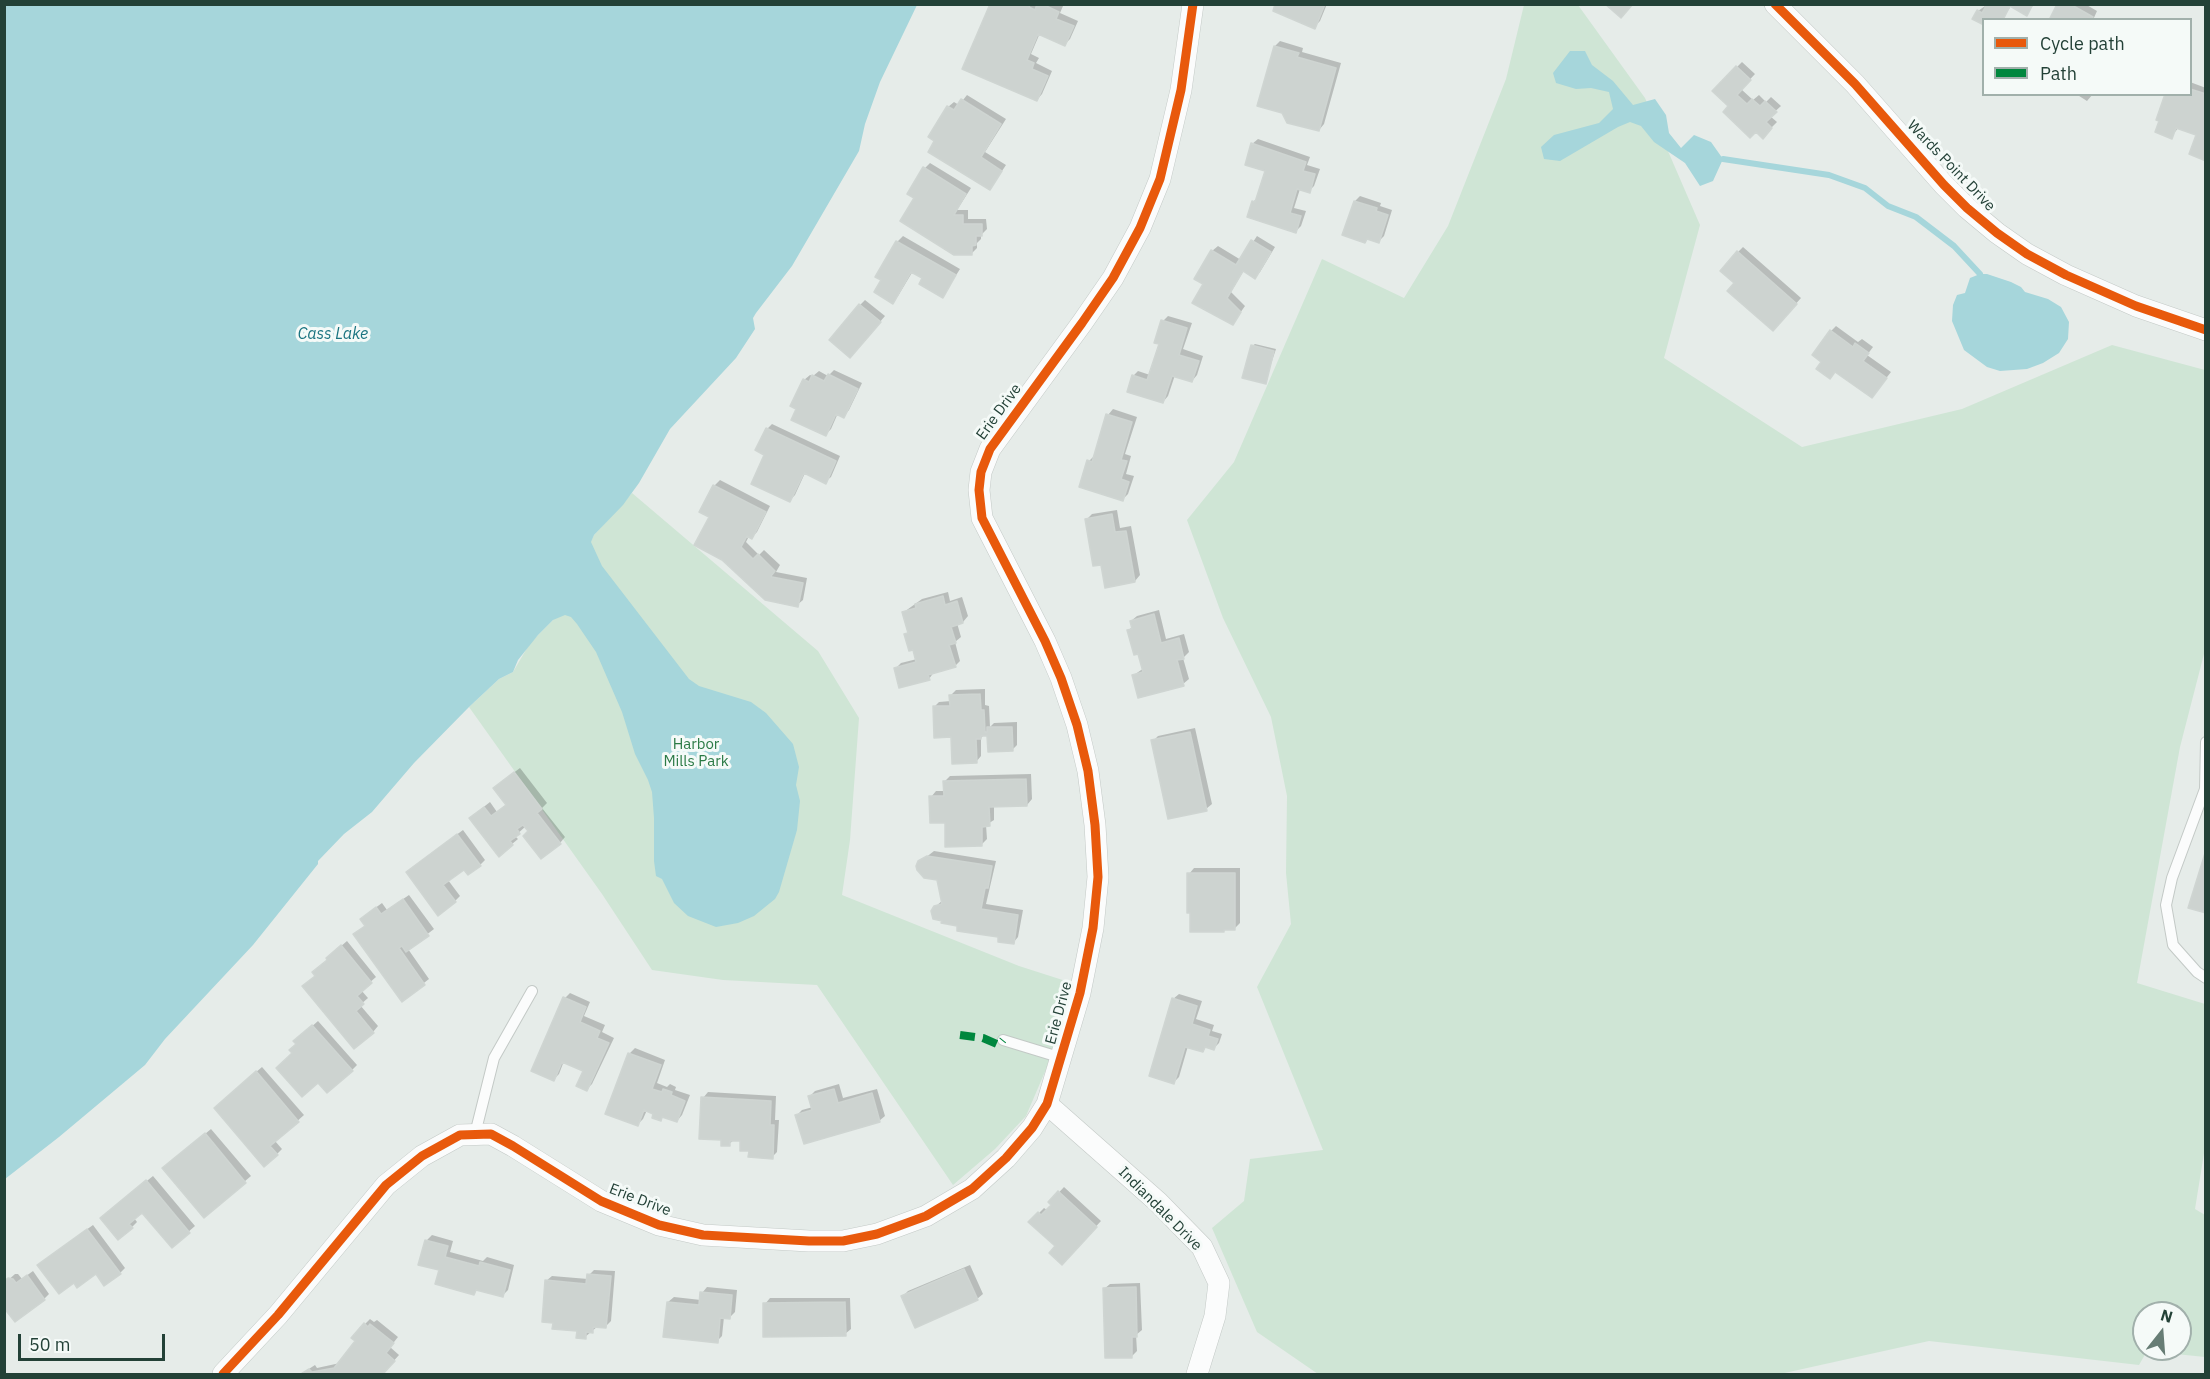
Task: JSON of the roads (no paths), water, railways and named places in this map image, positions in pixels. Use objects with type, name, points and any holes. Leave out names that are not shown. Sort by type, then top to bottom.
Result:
[{"type":"street","name":"Erie Drive","points":[[223,1374],[278,1315],[386,1185],[422,1156],[460,1135],[491,1134],[601,1201],[659,1225],[703,1235],[843,1241],[877,1234],[926,1216],[972,1189],[1006,1158],[1032,1128],[1047,1104],[1080,993],[1093,928],[1098,877],[1095,825],[1088,771],[1077,725],[1045,641],[982,518],[979,490],[981,472],[990,449],[1113,278],[1140,228],[1163,168],[1181,90],[1193,4]]},
{"type":"street","name":"Wards Point Drive","points":[[1775,4],[1854,84],[1944,185],[1997,233],[2027,254],[2066,275],[2127,302],[2205,330]]},
{"type":"street","name":"Indiandale Drive","points":[[1047,1104],[1158,1202],[1202,1247],[1219,1282],[1215,1316],[1197,1374]]},
{"type":"lane","points":[[2205,742],[2205,789],[2172,878],[2166,905],[2173,945],[2205,978]]},
{"type":"lane","points":[[475,1134],[494,1059],[532,991]]},
{"type":"lane","points":[[1003,1040],[1062,1058]]},
{"type":"water","name":"Cass Lake","points":[[5,4],[917,5],[880,82],[865,124],[859,151],[792,266],[753,318],[755,329],[736,358],[670,429],[639,483],[623,505],[594,535],[591,542],[602,566],[689,679],[699,686],[751,702],[766,713],[793,744],[799,767],[796,785],[800,801],[797,830],[775,899],[754,916],[738,923],[716,927],[688,916],[674,903],[662,879],[656,876],[652,792],[648,780],[635,754],[622,712],[596,652],[577,624],[571,617],[565,615],[553,620],[518,660],[513,672],[499,679],[469,707],[414,763],[372,812],[344,834],[318,861],[318,864],[253,945],[165,1039],[145,1065],[5,1179]]},
{"type":"water","points":[[1570,51],[1585,51],[1592,65],[1613,81],[1633,105],[1655,99],[1666,115],[1669,133],[1681,148],[1694,135],[1711,142],[1723,159],[1713,181],[1700,186],[1685,163],[1654,142],[1641,126],[1630,122],[1560,161],[1544,159],[1541,147],[1554,135],[1599,123],[1613,109],[1609,92],[1591,88],[1576,89],[1556,83],[1553,73]]},
{"type":"water","points":[[1980,274],[2011,282],[2025,292],[2048,299],[2061,307],[2069,322],[2068,339],[2059,353],[2027,369],[2000,371],[1987,367],[1964,350],[1952,321],[1953,305],[1957,295],[1965,293],[1970,278]]},
{"type":"waterway","points":[[1723,159],[1829,175],[1865,188],[1888,206],[1916,217],[1954,246],[1980,274]]},
{"type":"park label","name":"Harbor Mills Park","points":[[696,754]]}]
